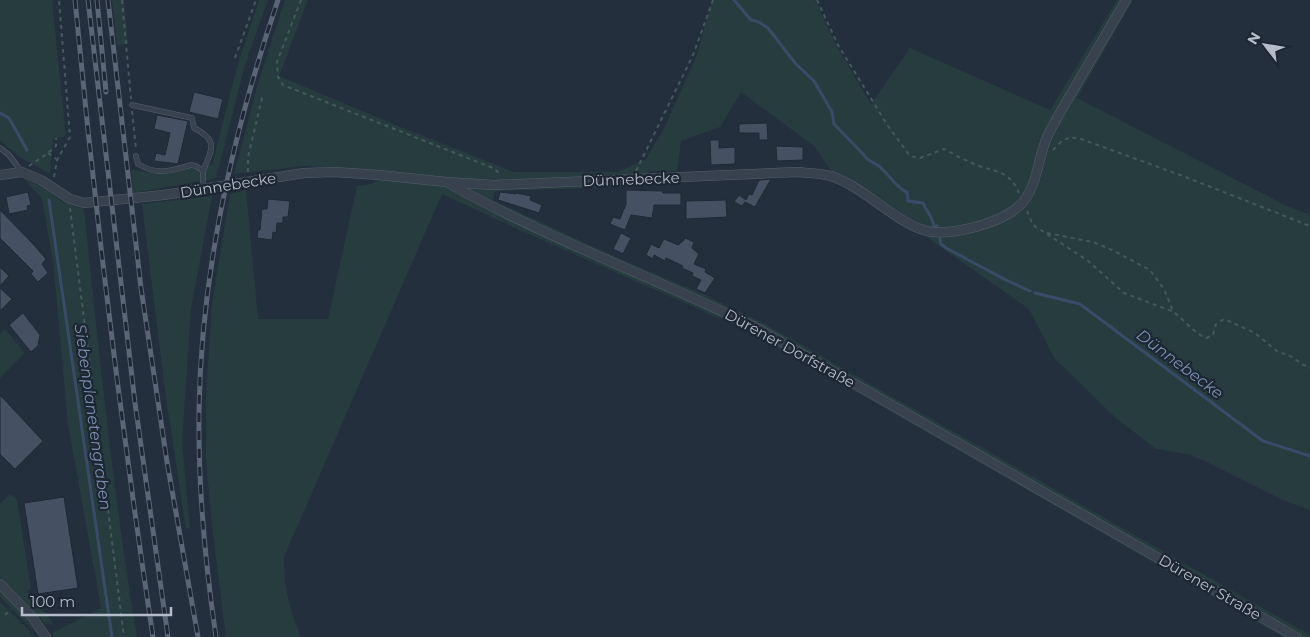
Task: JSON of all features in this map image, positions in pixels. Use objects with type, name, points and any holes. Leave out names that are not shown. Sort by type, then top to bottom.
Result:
[{"type":"street","name":"Dünnebecke","points":[[22,172],[41,180],[70,199],[84,203],[164,196],[304,173],[379,174],[446,182],[502,185],[784,172],[823,174],[844,182],[903,220],[925,230],[945,231],[986,225],[1005,216],[1023,202],[1033,183],[1048,136],[1060,112],[1126,0]]},
{"type":"street","points":[[0,175],[22,172]]},
{"type":"street","name":"Dürener Dorfstraße","points":[[446,182],[506,214],[702,300],[759,328],[1123,537]]},
{"type":"street","name":"Dürener Straße","points":[[1123,537],[1296,637]]},
{"type":"street","points":[[0,584],[32,617],[46,637]]},
{"type":"lane","points":[[132,105],[192,118],[194,128],[206,134],[211,141],[212,148],[204,171],[203,189]]},
{"type":"lane","points":[[0,148],[9,155],[22,172]]},
{"type":"lane","points":[[136,156],[138,164],[146,169],[163,172],[191,165],[204,171]]},
{"type":"path","points":[[53,187],[57,160],[70,137],[60,0]]},
{"type":"path","points":[[122,0],[136,156]]},
{"type":"path","points":[[235,58],[256,0]]},
{"type":"path","points":[[301,0],[277,62],[276,71],[278,78],[288,88],[343,107],[493,168],[499,173],[502,185]]},
{"type":"path","points":[[632,179],[693,55],[713,0]]},
{"type":"path","points":[[817,0],[838,45],[888,126],[910,156],[920,158],[944,149],[980,166],[1005,174],[1016,184],[1034,225],[1086,260],[1124,293],[1174,312],[1197,333],[1206,338],[1213,335],[1216,324],[1224,320],[1255,333],[1278,354],[1284,353],[1310,368]]},
{"type":"path","points":[[248,176],[248,157],[263,94]]},
{"type":"path","points":[[1040,158],[1049,154],[1061,142],[1070,137],[1081,139],[1183,176],[1310,226]]},
{"type":"path","points":[[22,172],[26,167],[56,146],[56,138]]},
{"type":"path","points":[[48,153],[57,160]]},
{"type":"path","points":[[70,199],[124,637]]},
{"type":"path","points":[[1045,232],[1093,242],[1150,270],[1164,289],[1174,312]]},
{"type":"green space","points":[[0,0],[52,0],[66,136],[53,139],[50,174],[20,157],[0,141]]},
{"type":"green space","points":[[112,0],[124,0],[128,44],[117,45]]},
{"type":"green space","points":[[259,0],[268,0],[245,65],[216,178],[205,180],[205,172],[208,165],[212,165],[238,64]]},
{"type":"green space","points":[[285,0],[308,0],[279,76],[514,172],[618,172],[646,159],[663,130],[697,55],[712,0],[815,0],[837,47],[871,104],[910,48],[1050,110],[1117,0],[1133,0],[1077,98],[1287,206],[1310,215],[1310,510],[1285,501],[1191,455],[1156,449],[1117,419],[1054,358],[1029,309],[932,241],[917,224],[832,172],[814,146],[741,92],[720,127],[681,141],[677,171],[650,171],[640,183],[624,187],[495,191],[493,200],[765,324],[1310,635],[1310,637],[1283,637],[815,368],[737,326],[442,194],[284,557],[288,598],[301,637],[226,637],[212,526],[206,459],[206,395],[212,303],[230,194],[246,190],[258,319],[328,319],[357,186],[372,184],[391,171],[304,166],[234,174],[258,83]]},
{"type":"green space","points":[[189,168],[197,169],[201,174],[201,181],[133,193],[131,170],[161,174]]},
{"type":"green space","points":[[24,179],[40,186],[65,203],[84,209],[114,477],[137,637],[54,637],[52,633],[101,608],[68,424],[53,261],[42,199]]},
{"type":"green space","points":[[212,196],[191,309],[182,442],[190,528],[186,529],[165,391],[142,204]]},
{"type":"green space","points":[[5,329],[25,353],[0,378],[0,334]]},
{"type":"green space","points":[[10,494],[17,499],[31,589],[27,591],[53,623],[50,625],[49,623],[46,624],[0,577],[0,504]]},
{"type":"green space","points":[[0,591],[24,616],[37,634],[0,597]]},
{"type":"green space","points":[[0,602],[28,629],[34,637],[0,637]]},
{"type":"building","points":[[194,92],[223,99],[218,119],[189,112]]},
{"type":"building","points":[[157,115],[188,121],[178,164],[154,161],[156,153],[165,155],[170,133],[154,129]]},
{"type":"building","points":[[767,123],[768,140],[759,140],[759,133],[739,133],[739,124]]},
{"type":"building","points":[[710,140],[719,140],[719,148],[735,147],[735,164],[711,165]]},
{"type":"building","points":[[776,146],[803,147],[803,160],[777,161]]},
{"type":"building","points":[[771,179],[755,207],[745,202],[742,206],[734,202],[739,195],[746,200],[749,194],[752,195],[759,180]]},
{"type":"building","points":[[626,190],[681,193],[681,205],[654,205],[652,218],[631,215],[625,230],[610,224],[613,217],[620,219],[626,204]]},
{"type":"building","points":[[28,192],[31,205],[27,206],[28,210],[9,214],[6,197]]},
{"type":"building","points":[[500,192],[531,196],[530,200],[542,205],[539,213],[498,200]]},
{"type":"building","points":[[268,199],[290,201],[288,217],[283,217],[283,223],[277,223],[276,233],[273,232],[272,240],[257,238],[258,230],[260,230],[262,209],[267,209]]},
{"type":"building","points":[[726,200],[727,217],[686,219],[686,201]]},
{"type":"building","points":[[0,210],[46,259],[42,264],[48,273],[38,282],[31,274],[33,271],[0,238]]},
{"type":"building","points":[[621,233],[631,238],[623,254],[613,249]]},
{"type":"building","points":[[685,238],[694,242],[692,248],[699,254],[694,264],[706,269],[705,272],[715,278],[705,293],[696,289],[701,280],[692,276],[693,273],[682,268],[683,266],[666,258],[665,261],[654,255],[653,259],[646,255],[651,244],[659,248],[664,239],[678,245]]},
{"type":"building","points":[[0,267],[9,276],[0,286]]},
{"type":"building","points":[[0,288],[12,299],[0,311]]},
{"type":"building","points":[[23,313],[40,335],[38,346],[31,352],[9,325]]},
{"type":"building","points":[[0,395],[43,441],[15,469],[0,454]]},
{"type":"building","points":[[64,497],[78,588],[38,594],[24,503]]},
{"type":"waterway","name":"Dünnebecke","points":[[734,0],[751,20],[759,22],[768,28],[795,63],[814,81],[832,112],[834,124],[867,159],[884,170],[900,188],[907,192],[908,201],[923,203],[934,226],[937,226]]},
{"type":"waterway","name":"Siebenplanetengraben","points":[[0,113],[9,118],[27,150]]},
{"type":"waterway","name":"Siebenplanetengraben","points":[[49,200],[112,637]]},
{"type":"waterway","name":"Dünnebecke","points":[[940,239],[941,244],[946,248],[1030,291]]},
{"type":"waterway","name":"Dünnebecke","points":[[1035,293],[1080,304],[1263,441],[1310,456]]},
{"type":"railway","points":[[75,0],[91,160],[110,319],[153,637]]},
{"type":"railway","points":[[88,0],[135,403],[168,637]]},
{"type":"railway","points":[[97,0],[106,92]]},
{"type":"railway","points":[[108,0],[141,288],[167,462],[198,637]]},
{"type":"railway","points":[[216,637],[206,553],[200,468],[199,411],[206,306],[222,202],[247,100],[278,0]]}]
